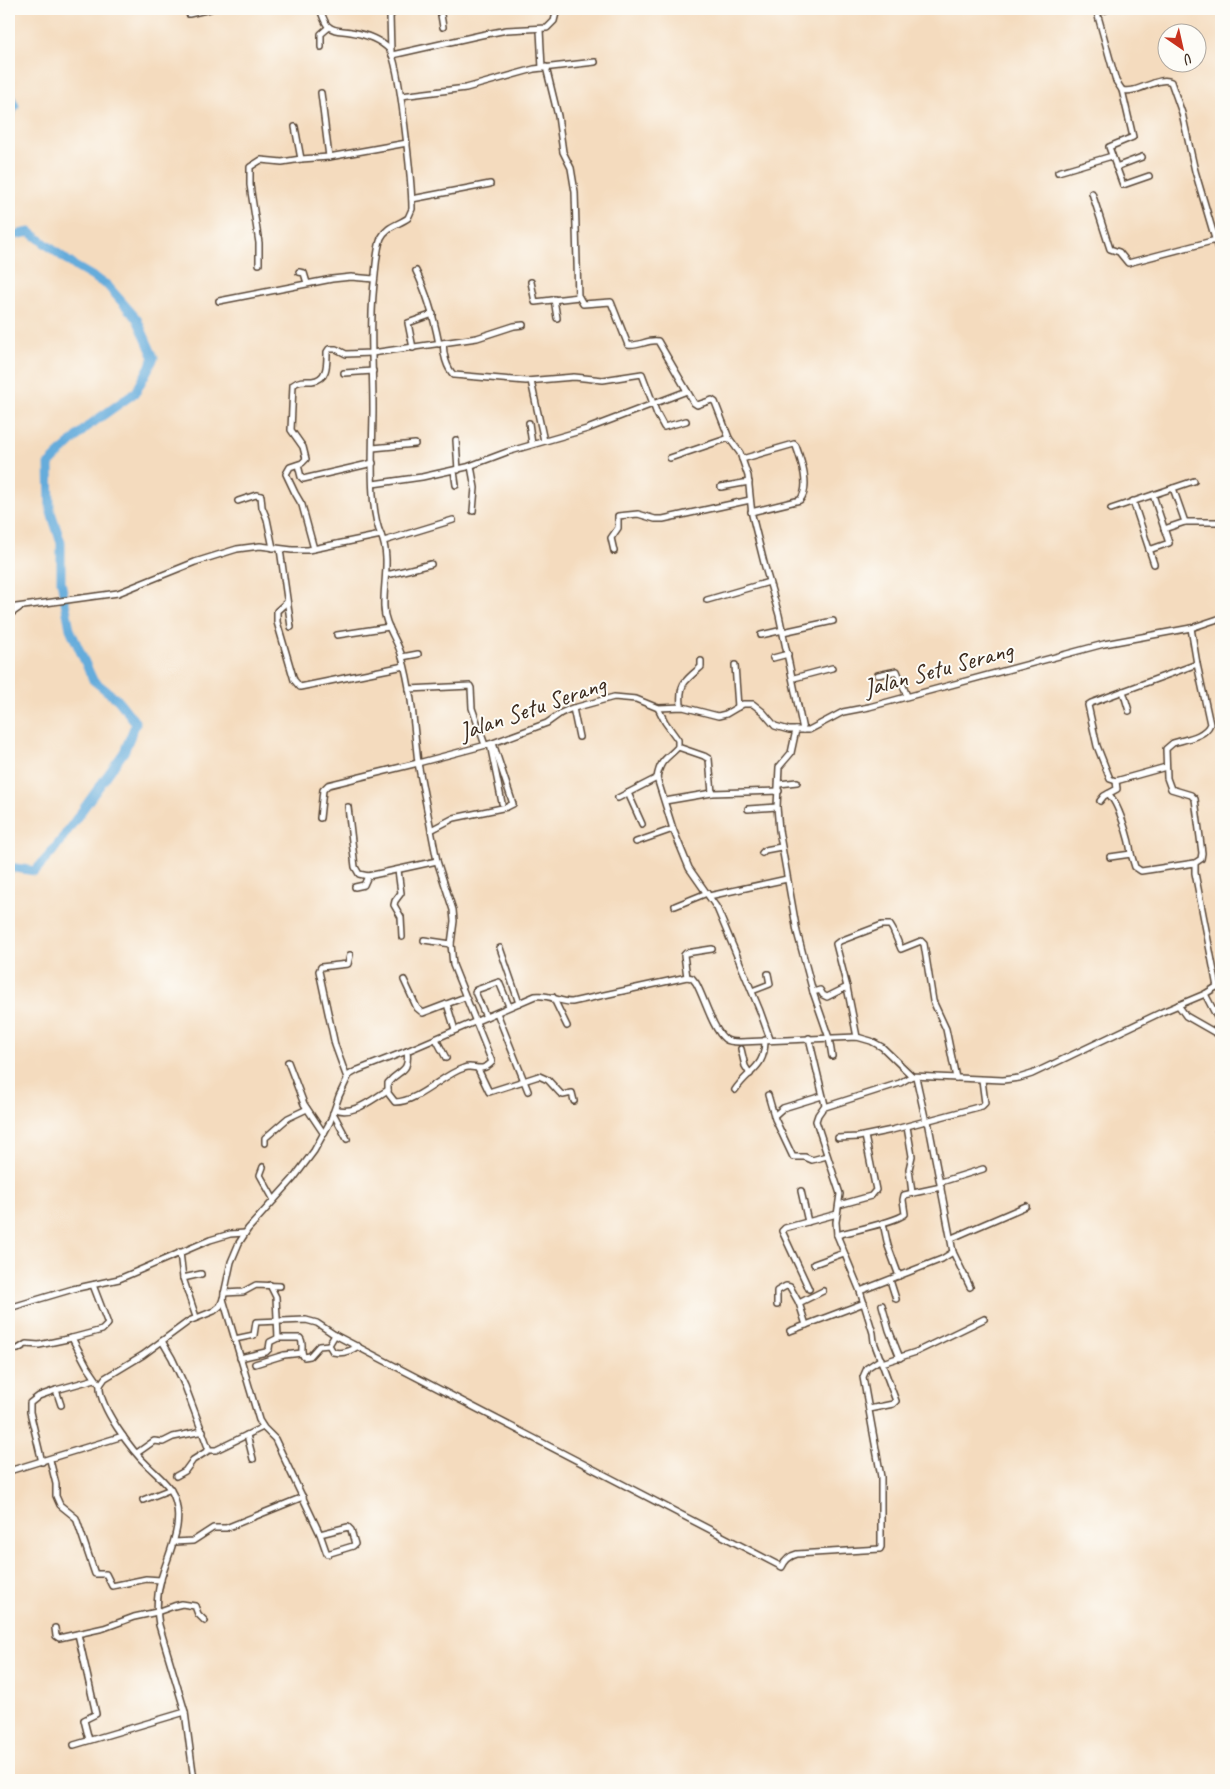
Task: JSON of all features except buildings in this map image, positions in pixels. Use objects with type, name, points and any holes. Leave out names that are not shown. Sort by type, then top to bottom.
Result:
[{"type":"street","points":[[189,14],[207,9]]},
{"type":"street","points":[[320,9],[329,27],[369,37],[380,43],[391,53]]},
{"type":"street","points":[[397,9],[390,16],[391,53],[401,96],[412,209],[409,216],[389,228],[382,236],[374,279],[371,323],[373,484],[378,529],[384,541],[386,574],[384,607],[389,627],[402,656],[409,689],[418,763],[437,861],[453,910],[454,921],[451,944],[453,965],[492,1062],[478,1069],[464,1068],[422,1093],[401,1102],[392,1100],[388,1090],[389,1080],[407,1066],[407,1051]]},
{"type":"street","points":[[440,9],[443,27]]},
{"type":"street","points":[[391,53],[498,32],[523,29],[540,30],[552,26],[557,9]]},
{"type":"street","points":[[627,9],[630,11],[645,9]]},
{"type":"street","points":[[1108,9],[1097,11],[1116,82],[1122,90],[1133,137],[1109,147],[1123,185],[1149,176]]},
{"type":"street","points":[[321,46],[321,34],[329,27]]},
{"type":"street","points":[[540,30],[544,68],[558,116],[563,152],[570,168],[575,192],[578,297],[582,304],[612,302],[628,345],[653,340],[659,342],[696,405],[712,400],[715,401],[730,438],[738,449],[749,482],[751,512],[783,631],[803,730]]},
{"type":"street","points":[[401,96],[466,88],[544,68],[596,62]]},
{"type":"street","points":[[1122,90],[1129,92],[1165,80],[1170,81],[1182,113],[1195,171],[1221,259]]},
{"type":"street","points":[[321,94],[329,157]]},
{"type":"street","points":[[295,127],[301,158]]},
{"type":"street","points":[[260,264],[259,243],[250,185],[250,167],[261,160],[282,162],[301,158],[329,157],[407,143]]},
{"type":"street","points":[[1058,172],[1112,156]]},
{"type":"street","points":[[1116,167],[1142,157]]},
{"type":"street","points":[[412,199],[490,184]]},
{"type":"street","points":[[1092,193],[1110,249],[1119,252],[1128,263],[1216,240]]},
{"type":"street","points":[[416,271],[427,294],[441,344],[450,371],[453,374],[531,381],[574,377],[603,380],[640,373],[665,427],[686,421]]},
{"type":"street","points":[[299,272],[304,273],[307,283]]},
{"type":"street","points":[[218,301],[307,283],[351,277],[374,279]]},
{"type":"street","points":[[531,282],[535,302],[578,297]]},
{"type":"street","points":[[554,299],[557,318]]},
{"type":"street","points":[[413,348],[408,323],[434,314]]},
{"type":"street","points":[[314,549],[302,506],[286,474],[290,467],[305,461],[306,456],[303,447],[291,430],[293,385],[300,381],[316,380],[322,376],[327,368],[327,352],[329,348],[346,354],[372,353],[477,338],[523,325]]},
{"type":"street","points":[[344,374],[373,371]]},
{"type":"street","points":[[531,381],[544,441]]},
{"type":"street","points":[[373,484],[471,466],[532,444],[587,429],[687,391]]},
{"type":"street","points":[[529,423],[532,444]]},
{"type":"street","points":[[670,458],[730,438]]},
{"type":"street","points":[[456,440],[456,485]]},
{"type":"street","points":[[373,448],[415,444]]},
{"type":"street","points":[[742,459],[794,444],[804,473],[804,493],[800,500],[751,512]]},
{"type":"street","points":[[298,464],[301,477],[304,478],[373,463]]},
{"type":"street","points":[[471,466],[475,488],[473,511]]},
{"type":"street","points":[[1111,509],[1194,481]]},
{"type":"street","points":[[721,488],[749,482]]},
{"type":"street","points":[[1173,488],[1185,522]]},
{"type":"street","points":[[238,501],[256,495],[261,496],[273,548]]},
{"type":"street","points":[[1149,550],[1169,543],[1153,495]]},
{"type":"street","points":[[614,551],[611,538],[618,528],[618,516],[638,514],[655,519],[663,519],[750,500]]},
{"type":"street","points":[[1133,501],[1154,564]]},
{"type":"street","points":[[384,541],[453,520]]},
{"type":"street","points":[[1164,530],[1185,522],[1221,522]]},
{"type":"street","points":[[9,608],[42,605],[118,593],[135,588],[196,562],[237,549],[260,546],[280,549],[314,549],[381,534]]},
{"type":"street","points":[[280,549],[291,627]]},
{"type":"street","points":[[386,574],[431,564]]},
{"type":"street","points":[[707,600],[769,582]]},
{"type":"street","points":[[288,602],[278,611],[277,622],[294,680],[300,687],[404,666]]},
{"type":"street","points":[[9,615],[20,607]]},
{"type":"street","name":"Jalan Setu Serang","points":[[320,818],[323,790],[328,784],[489,744],[547,723],[561,713],[573,708],[620,696],[636,699],[658,708],[680,706],[718,716],[746,704],[753,704],[764,712],[779,728],[812,729],[843,712],[1104,644],[1191,628],[1221,618]]},
{"type":"street","points":[[762,635],[832,622]]},
{"type":"street","points":[[337,635],[389,627]]},
{"type":"street","points":[[1108,794],[1113,797],[1129,842],[1135,867],[1138,871],[1195,863],[1201,859],[1202,853],[1195,799],[1191,795],[1171,789],[1167,783],[1166,767],[1166,749],[1172,743],[1202,733],[1207,730],[1210,724],[1191,628]]},
{"type":"street","points":[[402,656],[418,654]]},
{"type":"street","points":[[774,658],[788,654]]},
{"type":"street","points":[[680,706],[681,688],[692,674],[701,667],[701,660]]},
{"type":"street","points":[[1166,767],[1116,781],[1110,780],[1097,746],[1088,705],[1197,664]]},
{"type":"street","points":[[735,666],[738,707]]},
{"type":"street","points":[[794,678],[832,668]]},
{"type":"street","points":[[878,675],[896,670],[907,696]]},
{"type":"street","points":[[409,689],[470,686],[472,708],[513,804],[454,818],[431,830]]},
{"type":"street","points":[[1123,691],[1129,711]]},
{"type":"street","points":[[573,708],[579,738]]},
{"type":"street","points":[[658,708],[678,740],[678,747],[663,760],[658,769],[657,778],[689,868],[723,921],[752,991],[768,1040],[763,1059],[742,1080],[735,1090]]},
{"type":"street","points":[[796,730],[791,754],[779,767],[777,807],[781,847],[797,932],[813,992],[830,1038],[832,1056]]},
{"type":"street","points":[[489,744],[502,803]]},
{"type":"street","points":[[678,747],[709,759],[712,792]]},
{"type":"street","points":[[618,798],[657,778]]},
{"type":"street","points":[[1100,801],[1117,789],[1116,781]]},
{"type":"street","points":[[779,784],[797,782]]},
{"type":"street","points":[[665,801],[712,792],[779,791]]},
{"type":"street","points":[[628,793],[642,824]]},
{"type":"street","points":[[748,809],[777,807]]},
{"type":"street","points":[[348,808],[355,867],[359,874],[368,876],[437,861]]},
{"type":"street","points":[[636,842],[674,829]]},
{"type":"street","points":[[762,853],[765,850],[781,847]]},
{"type":"street","points":[[1110,857],[1131,854]]},
{"type":"street","points":[[869,1409],[891,1405],[896,1402],[874,1342],[860,1291],[837,1236],[839,1189],[816,1121],[818,1115],[824,1107],[896,1084],[914,1076],[982,1080],[1020,1078],[1219,986],[1195,873],[1195,863]]},
{"type":"street","points":[[398,870],[401,893],[394,905],[401,916],[402,937]]},
{"type":"street","points":[[355,887],[364,886],[368,876]]},
{"type":"street","points":[[675,906],[708,895],[787,879]]},
{"type":"street","points":[[857,1037],[848,987],[836,947],[838,942],[890,925],[901,950],[923,942],[933,1001],[946,1029],[956,1078]]},
{"type":"street","points":[[424,940],[451,944]]},
{"type":"street","points":[[500,948],[518,1002]]},
{"type":"street","points":[[687,977],[684,955],[686,953],[712,949]]},
{"type":"street","points":[[347,1078],[335,1044],[319,971],[321,967],[325,966],[348,964],[350,955]]},
{"type":"street","points":[[752,991],[770,984],[768,974]]},
{"type":"street","points":[[194,1780],[185,1712],[157,1612],[161,1580],[174,1542],[178,1515],[175,1498],[171,1489],[123,1436],[100,1395],[100,1385],[105,1378],[143,1355],[196,1317],[214,1311],[220,1306],[231,1262],[246,1233],[304,1164],[324,1134],[347,1078],[358,1070],[536,996],[544,995],[572,1002],[687,977],[693,980],[699,989],[713,1020],[728,1041],[857,1037],[871,1041],[882,1047],[914,1076],[941,1184],[954,1249],[953,1252],[970,1287]]},
{"type":"street","points":[[404,980],[420,1012],[423,1013],[465,997]]},
{"type":"street","points":[[486,1017],[475,992],[476,990],[499,982],[509,1006]]},
{"type":"street","points":[[813,992],[820,990],[827,997],[848,987]]},
{"type":"street","points":[[1205,994],[1221,1025]]},
{"type":"street","points":[[552,997],[567,1026]]},
{"type":"street","points":[[447,1004],[455,1030]]},
{"type":"street","points":[[1178,1005],[1186,1016],[1221,1036]]},
{"type":"street","points":[[497,1013],[528,1091]]},
{"type":"street","points":[[809,1038],[824,1107]]},
{"type":"street","points":[[436,1039],[446,1058]]},
{"type":"street","points":[[741,1049],[745,1066],[750,1074]]},
{"type":"street","points":[[288,1062],[307,1109],[324,1134]]},
{"type":"street","points":[[478,1069],[487,1090],[490,1092],[539,1076],[544,1077],[553,1084],[560,1094],[572,1093],[574,1101]]},
{"type":"street","points":[[838,1138],[866,1136],[907,1127],[982,1106],[985,1102],[982,1080]]},
{"type":"street","points":[[334,1111],[354,1110],[388,1090]]},
{"type":"street","points":[[768,1095],[774,1116],[793,1157],[805,1157],[812,1160],[827,1156]]},
{"type":"street","points":[[774,1116],[784,1108],[822,1096]]},
{"type":"street","points":[[265,1143],[265,1138],[281,1124],[307,1109]]},
{"type":"street","points":[[334,1111],[347,1139]]},
{"type":"street","points":[[907,1127],[912,1156],[909,1169],[912,1193]]},
{"type":"street","points":[[839,1205],[871,1196],[876,1190],[866,1136]]},
{"type":"street","points":[[263,1166],[260,1175],[274,1200]]},
{"type":"street","points":[[837,1236],[890,1222],[905,1214],[903,1196],[983,1169]]},
{"type":"street","points":[[801,1191],[808,1222]]},
{"type":"street","points":[[952,1238],[1026,1206]]},
{"type":"street","points":[[809,1289],[782,1231],[785,1228],[837,1214]]},
{"type":"street","points":[[882,1223],[899,1276]]},
{"type":"street","points":[[9,1308],[73,1289],[125,1277],[218,1237],[234,1233],[246,1233]]},
{"type":"street","points":[[180,1252],[183,1278],[196,1317]]},
{"type":"street","points":[[814,1264],[844,1252]]},
{"type":"street","points":[[860,1291],[942,1259],[953,1252]]},
{"type":"street","points":[[183,1278],[201,1274]]},
{"type":"street","points":[[890,1280],[896,1299]]},
{"type":"street","points":[[18,1349],[26,1344],[39,1345],[102,1330],[108,1324],[93,1285]]},
{"type":"street","points":[[224,1296],[243,1292],[256,1285],[280,1286]]},
{"type":"street","points":[[270,1285],[276,1296],[278,1338]]},
{"type":"street","points":[[777,1305],[777,1290],[787,1286],[792,1289],[806,1325]]},
{"type":"street","points":[[799,1304],[823,1291]]},
{"type":"street","points":[[224,1296],[253,1402],[263,1427],[275,1439],[320,1534],[327,1554],[355,1544],[348,1527],[320,1534]]},
{"type":"street","points":[[790,1331],[864,1303]]},
{"type":"street","points":[[882,1305],[900,1358]]},
{"type":"street","points":[[235,1339],[254,1335],[256,1322],[306,1320],[317,1323],[335,1335],[782,1567],[785,1561],[797,1554],[881,1548],[882,1477],[863,1381],[864,1373],[869,1366],[881,1361],[900,1358],[984,1319]]},
{"type":"street","points":[[329,1345],[335,1335]]},
{"type":"street","points":[[72,1338],[100,1385]]},
{"type":"street","points":[[240,1358],[266,1352],[270,1349],[270,1342],[278,1338],[300,1338],[303,1344],[303,1356],[307,1357],[313,1354],[319,1346],[329,1345]]},
{"type":"street","points":[[162,1341],[185,1386],[209,1450]]},
{"type":"street","points":[[329,1345],[333,1352],[341,1354],[358,1346]]},
{"type":"street","points":[[255,1364],[284,1355],[302,1352]]},
{"type":"street","points":[[42,1462],[30,1412],[30,1403],[39,1396],[95,1379]]},
{"type":"street","points":[[56,1390],[61,1405]]},
{"type":"street","points":[[176,1476],[185,1471],[191,1462],[209,1450],[216,1450],[263,1427]]},
{"type":"street","points":[[137,1453],[154,1441],[163,1442],[202,1431]]},
{"type":"street","points":[[247,1435],[253,1459]]},
{"type":"street","points":[[9,1472],[123,1436]]},
{"type":"street","points":[[50,1460],[56,1484],[56,1496],[60,1505],[76,1518],[95,1574],[106,1574],[112,1586],[146,1579],[161,1580]]},
{"type":"street","points":[[143,1500],[171,1489]]},
{"type":"street","points":[[174,1542],[196,1540],[211,1529],[226,1528],[303,1497]]},
{"type":"street","points":[[54,1628],[56,1636],[59,1638],[104,1628],[134,1617],[182,1604],[195,1606],[198,1614],[205,1622]]},
{"type":"street","points":[[78,1634],[96,1714],[84,1720],[89,1740]]},
{"type":"street","points":[[74,1745],[185,1712]]},
{"type":"waterway","points":[[9,94],[15,106],[9,116]]},
{"type":"waterway","points":[[9,236],[30,232],[76,267],[107,285],[137,319],[154,358],[136,392],[88,426],[49,464],[50,509],[61,543],[61,581],[70,629],[93,680],[118,700],[136,723],[124,752],[53,851],[35,871],[9,867]]}]
